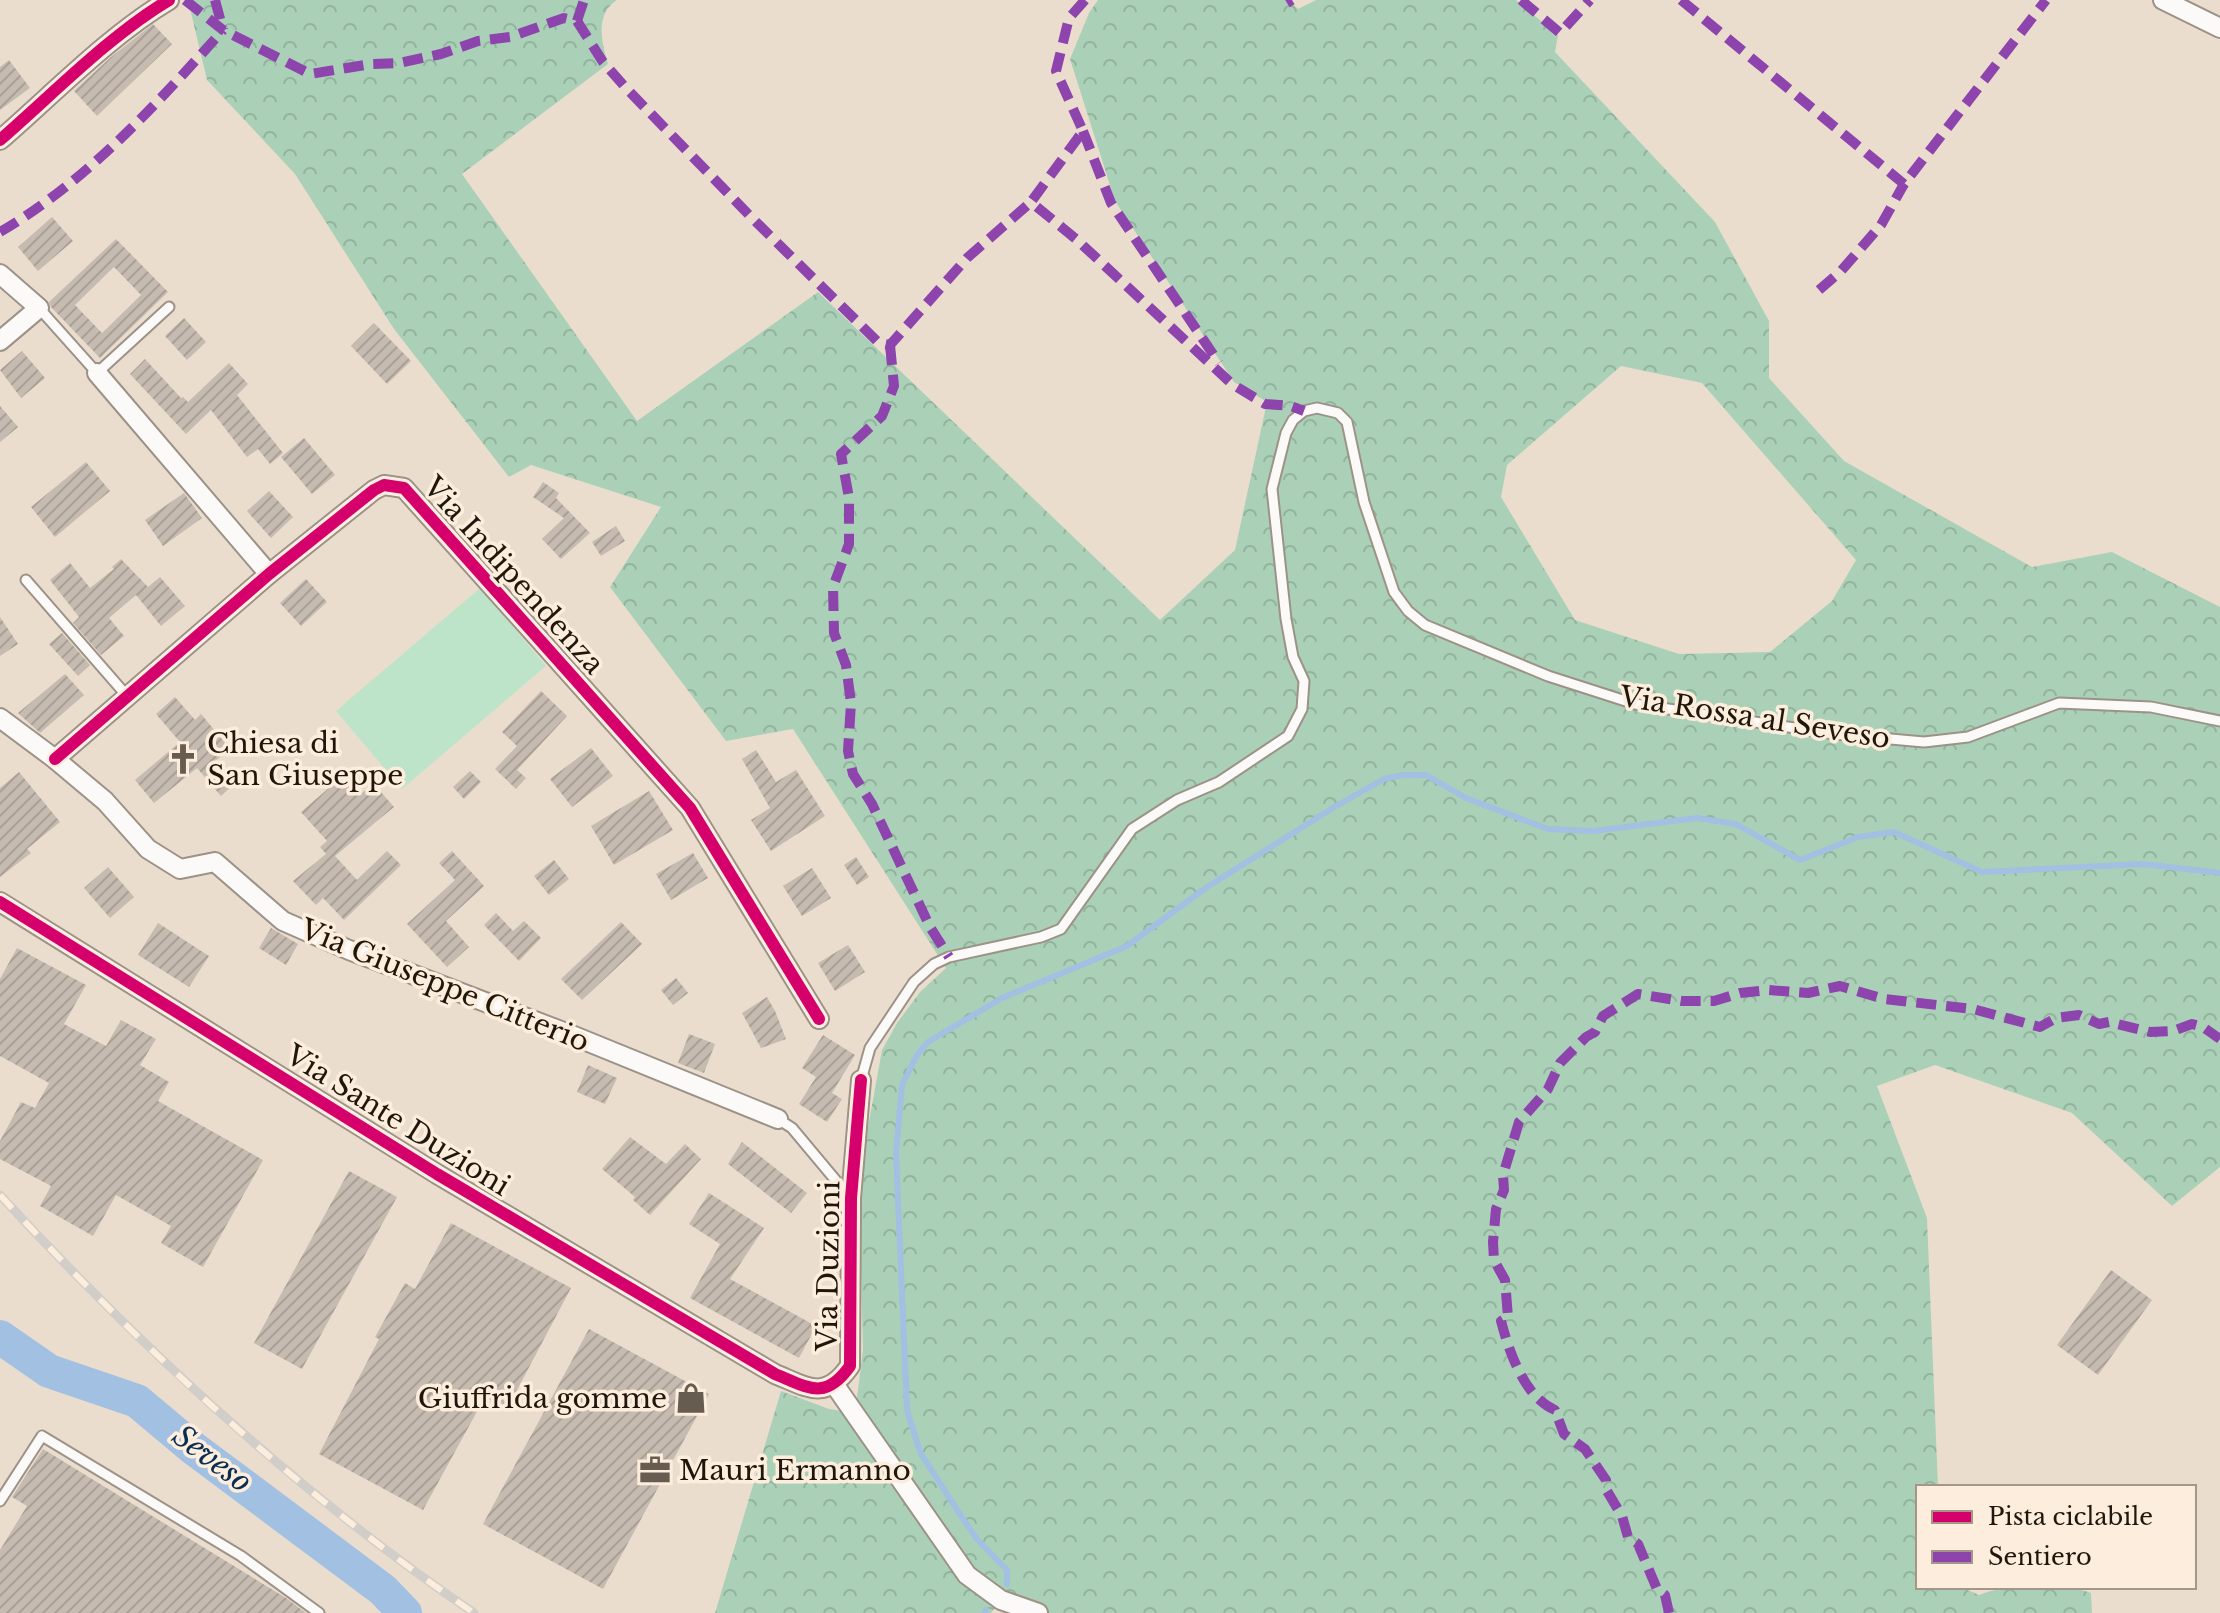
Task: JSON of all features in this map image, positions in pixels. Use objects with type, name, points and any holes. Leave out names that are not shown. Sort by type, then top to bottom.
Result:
[{"type":"street","points":[[0,140],[101,52],[169,0]]},
{"type":"street","points":[[2163,0],[2220,28]]},
{"type":"street","points":[[0,274],[39,308],[0,341]]},
{"type":"street","points":[[97,373],[269,574]]},
{"type":"street","name":"Via Indipendenza","points":[[55,759],[269,574],[374,490],[384,485],[404,488],[690,808],[819,1019]]},
{"type":"street","points":[[0,718],[55,759]]},
{"type":"street","name":"Via Giuseppe Citterio","points":[[55,759],[105,801],[148,849],[180,869],[215,862],[283,921],[349,950],[574,1036],[778,1119]]},
{"type":"street","name":"Via Sante Duzioni","points":[[0,902],[437,1174],[775,1374]]},
{"type":"street","name":"Via Duzioni","points":[[775,1374],[816,1390],[834,1384],[850,1366],[851,1198],[861,1080]]},
{"type":"street","points":[[834,1384],[967,1575],[1001,1600],[1038,1613]]},
{"type":"lane","points":[[39,308],[97,373],[169,307]]},
{"type":"lane","name":"Via Rossa al Seveso","points":[[861,1080],[870,1048],[914,982],[934,964],[949,957],[1041,937],[1061,929],[1132,829],[1177,800],[1219,782],[1288,736],[1302,709],[1304,681],[1293,657],[1286,619],[1272,489],[1286,433],[1293,420],[1304,411],[1317,408],[1338,413],[1347,422],[1364,502],[1394,592],[1408,611],[1425,625],[1548,676],[1635,704],[1835,734],[1924,742],[1968,737],[2059,703],[2151,707],[2220,721]]},
{"type":"lane","points":[[26,580],[127,696]]},
{"type":"lane","name":"Via Giuseppe Citterio","points":[[778,1119],[792,1128],[851,1198]]},
{"type":"lane","points":[[0,1501],[42,1436],[241,1556],[319,1613]]},
{"type":"green space","points":[[188,0],[617,0],[602,21],[608,64],[462,174],[637,421],[818,292],[1160,620],[1235,550],[1267,402],[1234,382],[1115,201],[1070,59],[1089,13],[1098,0],[1289,0],[1298,9],[1316,0],[1516,0],[1558,35],[1555,52],[1715,222],[1769,321],[1769,378],[1844,461],[2032,567],[2112,552],[2220,607],[2220,1167],[2172,1206],[2072,1113],[1935,1065],[1877,1086],[1927,1218],[1938,1485],[1916,1485],[1916,1589],[1966,1589],[1979,1595],[2000,1589],[2079,1589],[2091,1593],[2092,1613],[1038,1613],[1001,1600],[991,1613],[715,1613],[781,1391],[829,1409],[855,1413],[863,1350],[860,1224],[864,1149],[882,1050],[920,992],[946,968],[793,729],[726,741],[610,587],[661,507],[531,465],[509,477],[394,329],[295,174],[207,80]],"holes":[[[1621,366],[1702,383],[1856,560],[1832,601],[1770,652],[1679,654],[1575,620],[1501,497],[1507,465]]]},
{"type":"green space","points":[[480,588],[546,666],[402,789],[336,711]]},
{"type":"building","points":[[153,24],[172,44],[97,116],[74,91]]},
{"type":"building","points":[[9,60],[30,88],[0,110],[0,67]]},
{"type":"building","points":[[52,217],[73,241],[38,271],[18,247]]},
{"type":"building","points":[[116,239],[168,292],[100,358],[49,302]],"holes":[[[114,267],[141,295],[102,333],[75,305]]]},
{"type":"building","points":[[184,318],[206,342],[187,360],[165,336]]},
{"type":"building","points":[[374,323],[411,361],[387,384],[351,346]]},
{"type":"building","points":[[22,351],[45,378],[21,398],[0,370]]},
{"type":"building","points":[[145,359],[188,402],[229,363],[248,384],[237,395],[283,453],[270,464],[258,449],[247,457],[211,410],[186,434],[130,374]]},
{"type":"building","points":[[0,406],[18,427],[0,442]]},
{"type":"building","points":[[304,438],[335,475],[312,494],[281,457]]},
{"type":"building","points":[[86,462],[110,491],[55,537],[31,507]]},
{"type":"building","points":[[543,482],[559,493],[556,498],[590,533],[561,559],[542,539],[564,518],[533,497]]},
{"type":"building","points":[[269,491],[293,517],[271,538],[247,511]]},
{"type":"building","points":[[184,493],[202,518],[163,546],[145,520]]},
{"type":"building","points":[[616,526],[625,541],[601,556],[592,542]]},
{"type":"building","points":[[121,559],[148,587],[160,577],[185,606],[161,626],[136,595],[109,618],[124,636],[101,655],[73,623],[79,617],[50,580],[70,563],[90,588],[114,569],[112,567]]},
{"type":"building","points":[[306,579],[327,602],[301,626],[280,603]]},
{"type":"building","points":[[0,617],[18,644],[0,656]]},
{"type":"building","points":[[62,633],[90,665],[78,676],[49,644]]},
{"type":"building","points":[[65,674],[84,695],[40,733],[18,713]]},
{"type":"building","points":[[541,691],[567,716],[517,770],[526,778],[516,789],[495,769],[517,746],[502,732]]},
{"type":"building","name":"Chiesa di San Giuseppe","points":[[175,697],[195,720],[201,714],[230,749],[214,762],[233,785],[221,796],[197,768],[154,803],[135,780],[180,742],[156,714]]},
{"type":"building","points":[[591,748],[613,776],[572,807],[550,779]]},
{"type":"building","points":[[756,750],[776,782],[796,770],[825,816],[771,851],[751,820],[770,808],[742,759]]},
{"type":"building","points":[[470,771],[481,782],[464,799],[453,787]]},
{"type":"building","points":[[19,772],[60,822],[27,849],[31,853],[0,877],[0,788]]},
{"type":"building","points":[[345,774],[362,793],[373,783],[394,807],[335,856],[357,880],[387,851],[401,865],[344,920],[323,898],[316,905],[293,881],[326,854],[320,847],[327,841],[301,812]]},
{"type":"building","points":[[649,791],[673,830],[614,865],[591,826]]},
{"type":"building","points":[[452,851],[484,886],[446,921],[469,947],[447,967],[407,924],[455,880],[439,863]]},
{"type":"building","points":[[693,853],[708,878],[671,900],[656,874]]},
{"type":"building","points":[[856,857],[869,877],[857,885],[844,865]]},
{"type":"building","points":[[554,860],[569,879],[549,895],[534,876]]},
{"type":"building","points":[[108,867],[134,897],[110,918],[84,888]]},
{"type":"building","points":[[812,868],[831,898],[802,916],[783,886]]},
{"type":"building","points":[[496,913],[513,931],[524,921],[541,938],[519,961],[484,925]]},
{"type":"building","points":[[621,922],[642,944],[582,1000],[561,979]]},
{"type":"building","points":[[158,923],[209,956],[189,987],[138,955]]},
{"type":"building","points":[[271,928],[298,944],[286,965],[259,948]]},
{"type":"building","points":[[848,945],[865,972],[835,991],[818,963]]},
{"type":"building","points":[[17,948],[86,985],[64,1024],[106,1046],[121,1020],[156,1039],[140,1065],[169,1082],[158,1101],[263,1160],[203,1267],[161,1243],[171,1226],[116,1195],[93,1236],[40,1206],[51,1186],[0,1159],[0,1141],[21,1102],[35,1108],[49,1083],[0,1056],[0,979]]},
{"type":"building","points":[[676,978],[688,993],[673,1005],[661,990]]},
{"type":"building","points":[[767,997],[786,1039],[761,1048],[742,1013]]},
{"type":"building","points":[[689,1034],[715,1044],[704,1073],[678,1063]]},
{"type":"building","points":[[823,1035],[855,1055],[832,1093],[842,1099],[827,1122],[799,1104],[816,1077],[802,1068]]},
{"type":"building","points":[[588,1065],[617,1078],[605,1104],[577,1092]]},
{"type":"building","points":[[630,1137],[666,1164],[685,1144],[701,1159],[650,1215],[633,1200],[635,1197],[602,1169]]},
{"type":"building","points":[[742,1142],[807,1193],[791,1213],[728,1164]]},
{"type":"building","points":[[349,1171],[397,1197],[302,1369],[254,1343]]},
{"type":"building","points":[[709,1193],[764,1228],[730,1279],[816,1326],[799,1358],[690,1298],[720,1244],[689,1224]]},
{"type":"building","points":[[451,1223],[571,1288],[507,1409],[485,1397],[423,1510],[319,1454],[379,1339],[375,1337],[405,1283],[415,1289]]},
{"type":"building","points":[[2111,1270],[2152,1300],[2098,1375],[2057,1345]]},
{"type":"building","points":[[589,1329],[709,1394],[603,1589],[483,1524]]},
{"type":"building","points":[[43,1449],[306,1613],[0,1613],[0,1550],[27,1506],[12,1497]]},
{"type":"waterway","points":[[1007,1584],[1007,1570],[976,1538],[920,1452],[907,1410],[896,1153],[902,1085],[917,1055],[928,1042],[1002,998],[1127,946],[1207,887],[1336,806],[1384,779],[1403,775],[1426,775],[1466,798],[1548,829],[1593,831],[1697,818],[1736,824],[1800,860],[1858,837],[1894,832],[1982,872],[2143,864],[2220,873]]},
{"type":"waterway","name":"Seveso","points":[[0,1337],[49,1371],[137,1401],[193,1448],[383,1590],[405,1613]]},
{"type":"railway","points":[[0,1195],[110,1309],[225,1418],[346,1519],[474,1613]]},
{"type":"marked path","points":[[185,0],[223,30],[310,74],[371,64],[399,63],[441,54],[478,41],[510,37],[564,18],[577,21],[603,62],[625,87],[879,343],[890,345],[967,258],[1031,202]]},
{"type":"marked path","points":[[215,0],[223,30]]},
{"type":"marked path","points":[[577,21],[584,0]]},
{"type":"marked path","points":[[1085,0],[1069,18],[1056,71],[1083,131],[1031,202],[1076,239],[1232,384],[1265,404],[1291,406],[1304,411]]},
{"type":"marked path","points":[[1287,3],[1292,0]]},
{"type":"marked path","points":[[1521,0],[1560,33],[1590,0]]},
{"type":"marked path","points":[[1681,0],[1904,184],[2046,0]]},
{"type":"marked path","points":[[0,232],[32,212],[91,166],[146,113],[223,30]]},
{"type":"marked path","points":[[1083,131],[1111,203],[1219,363]]},
{"type":"marked path","points":[[1819,290],[1841,271],[1881,225],[1904,184]]},
{"type":"marked path","points":[[890,345],[894,386],[882,416],[841,454],[849,498],[849,544],[833,587],[834,633],[846,665],[851,703],[848,751],[853,774],[872,804],[930,927],[949,957]]},
{"type":"marked path","points":[[1669,1613],[1665,1595],[1657,1589],[1638,1544],[1628,1537],[1622,1516],[1607,1491],[1606,1480],[1585,1449],[1564,1434],[1555,1410],[1535,1395],[1519,1372],[1501,1321],[1508,1317],[1505,1280],[1494,1260],[1496,1209],[1504,1190],[1503,1175],[1519,1122],[1548,1089],[1560,1063],[1595,1032],[1603,1016],[1638,994],[1682,1001],[1714,1001],[1740,993],[1768,990],[1808,993],[1840,986],[1884,999],[1973,1009],[2040,1027],[2056,1018],[2079,1015],[2099,1024],[2109,1022],[2150,1032],[2173,1031],[2192,1024],[2203,1027],[2220,1039]]},
{"type":"cycle path","points":[[0,140],[103,48],[169,0]]},
{"type":"cycle path","points":[[55,759],[269,574],[374,490],[384,485],[404,488],[690,808],[819,1019]]},
{"type":"cycle path","points":[[0,902],[437,1174],[775,1374],[807,1387],[824,1388],[833,1384],[850,1366],[851,1198],[861,1080]]},
{"type":"place","name":"Chiesa di San Giuseppe","points":[[183,759]]},
{"type":"place","name":"Giuffrida gomme","points":[[691,1398]]},
{"type":"place","name":"Mauri Ermanno","points":[[655,1470]]}]
